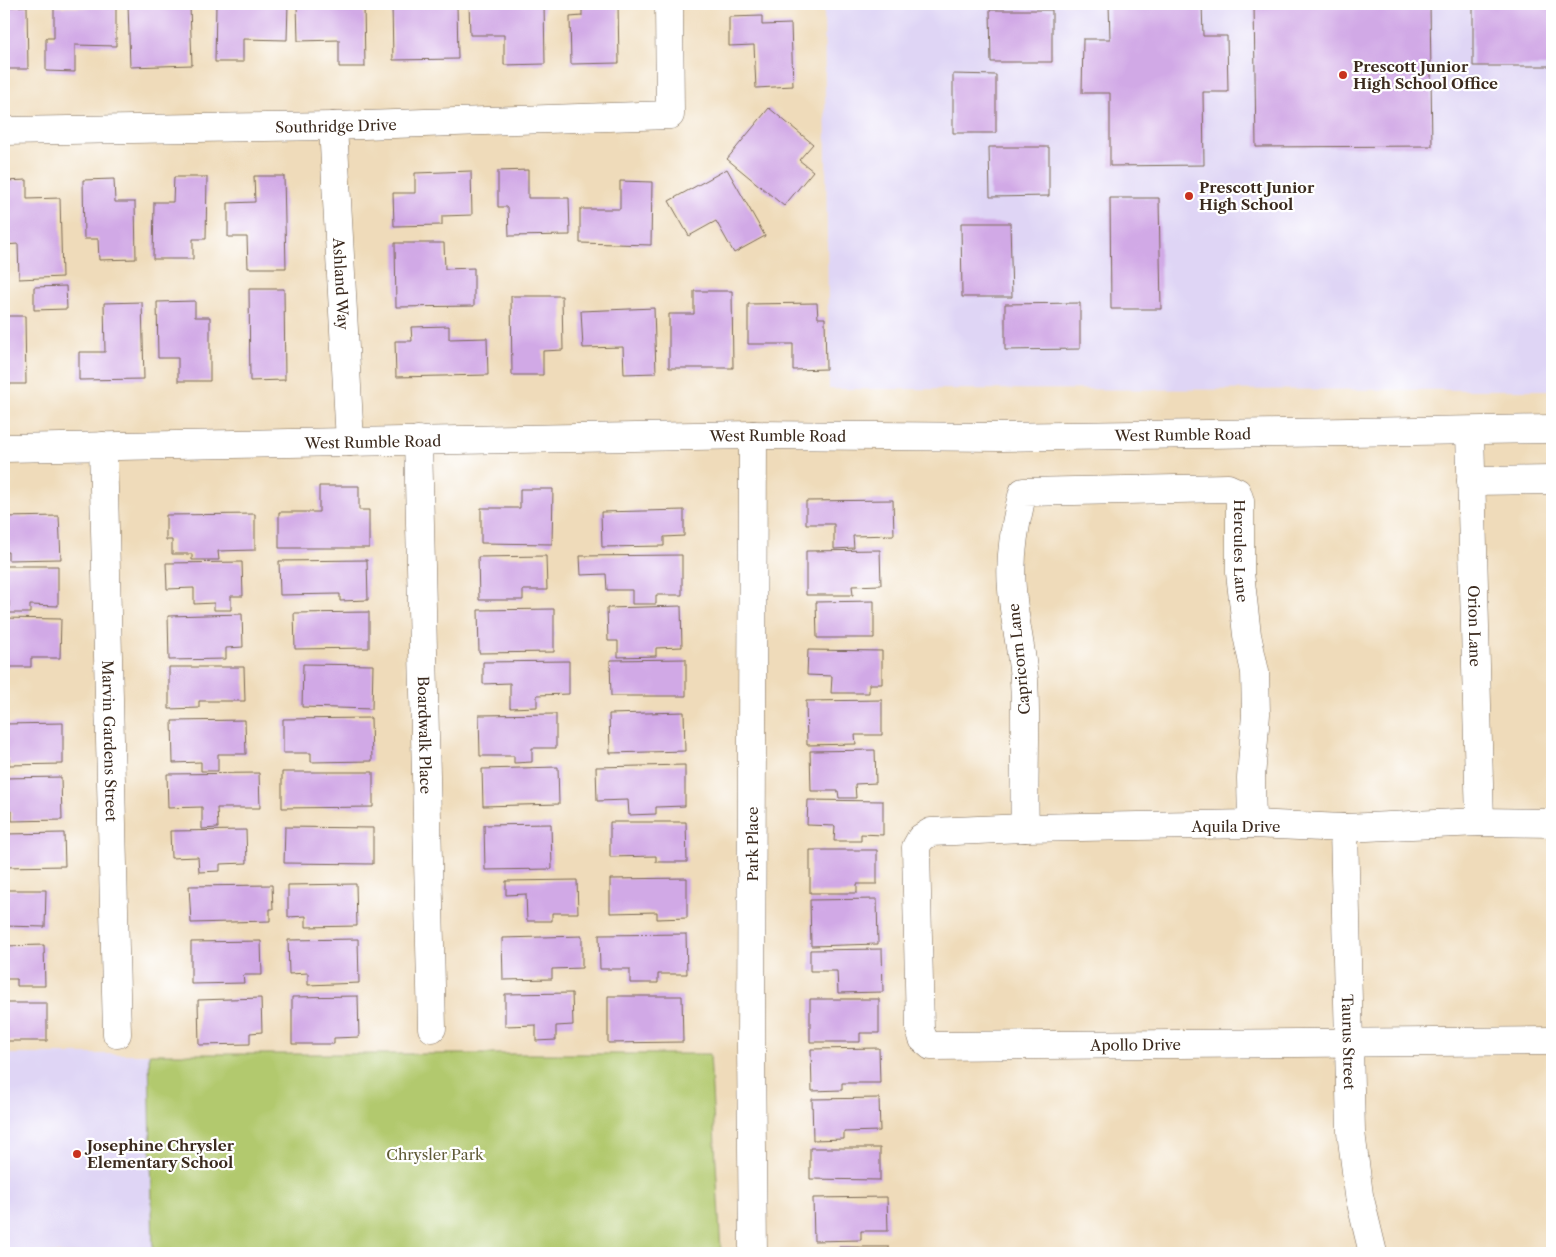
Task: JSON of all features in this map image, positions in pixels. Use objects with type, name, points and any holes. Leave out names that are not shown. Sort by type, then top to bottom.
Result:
[{"type":"street","name":"Southridge Drive","points":[[4,131],[333,126],[670,115],[669,4]]},
{"type":"street","name":"Ashland Way","points":[[333,126],[350,442]]},
{"type":"street","name":"West Rumble Road","points":[[4,448],[753,435],[1010,437],[1552,429]]},
{"type":"street","name":"Orion Lane","points":[[1470,430],[1480,822]]},
{"type":"street","name":"Park Place","points":[[753,435],[751,1047],[753,1253]]},
{"type":"street","name":"Boardwalk Place","points":[[418,440],[432,1028]]},
{"type":"street","name":"Marvin Gardens Street","points":[[103,446],[117,1034]]},
{"type":"street","points":[[1471,474],[1552,480]]},
{"type":"street","name":"Hercules Lane","points":[[1024,492],[1228,488],[1237,492],[1240,501],[1240,573],[1247,635],[1255,672],[1256,714],[1251,778],[1252,824]]},
{"type":"street","name":"Capricorn Lane","points":[[1024,492],[1016,520],[1012,588],[1024,686],[1026,720],[1023,785],[1024,828]]},
{"type":"street","name":"Aquila Drive","points":[[921,838],[931,832],[1024,828],[1252,824],[1344,828],[1480,822],[1552,823]]},
{"type":"street","name":"Taurus Street","points":[[1344,828],[1352,1132],[1359,1195],[1373,1253]]},
{"type":"street","name":"Apollo Drive","points":[[921,838],[916,847],[920,1029],[923,1038],[931,1046],[1552,1041]]},
{"type":"shaded area","name":"Prescott Junior High School","points":[[824,4],[1552,4],[1552,390],[829,389]]},
{"type":"shaded area","name":"Josephine Chrysler Elementary School","points":[[4,1054],[149,1054],[153,1253],[4,1253]]},
{"type":"green space","name":"Chrysler Park","points":[[149,1054],[710,1054],[721,1253],[153,1253]]},
{"type":"building","points":[[4,4],[9,4],[9,7],[27,6],[28,69],[4,69]]},
{"type":"building","points":[[128,4],[166,4],[166,7],[190,6],[192,65],[130,67]]},
{"type":"building","points":[[216,4],[288,4],[287,40],[243,39],[243,62],[215,62]]},
{"type":"building","points":[[297,4],[364,4],[365,67],[339,67],[339,40],[298,41]]},
{"type":"building","points":[[457,4],[458,59],[393,60],[392,5]]},
{"type":"building","points":[[469,4],[544,4],[545,64],[504,65],[504,35],[470,35]]},
{"type":"building","points":[[582,4],[618,4],[619,63],[571,64],[570,17],[582,16]]},
{"type":"building","points":[[1109,4],[1202,4],[1203,36],[1227,36],[1228,92],[1203,92],[1204,165],[1110,166],[1110,93],[1082,93],[1083,39],[1110,39]]},
{"type":"building","name":"Prescott Junior High School Office","points":[[1254,4],[1430,4],[1432,146],[1256,147]]},
{"type":"building","points":[[1473,4],[1552,4],[1552,66],[1473,66]]},
{"type":"building","points":[[54,7],[116,8],[116,46],[75,45],[75,72],[46,71],[46,38],[54,38]]},
{"type":"building","points":[[990,10],[1052,10],[1052,62],[991,62]]},
{"type":"building","points":[[762,16],[762,25],[791,24],[793,86],[756,88],[754,45],[729,46],[729,17]]},
{"type":"building","points":[[953,74],[996,75],[996,133],[953,133]]},
{"type":"building","points":[[769,108],[813,144],[799,160],[813,171],[784,206],[727,159]]},
{"type":"building","points":[[989,147],[1049,147],[1049,196],[990,197]]},
{"type":"building","points":[[727,169],[765,236],[734,253],[716,221],[689,236],[669,201]]},
{"type":"building","points":[[528,170],[528,198],[569,198],[570,235],[509,236],[508,207],[498,207],[498,171]]},
{"type":"building","points":[[471,171],[472,215],[442,216],[442,225],[394,226],[393,193],[415,193],[415,173]]},
{"type":"building","points":[[254,176],[284,176],[286,268],[248,268],[247,237],[228,237],[228,203],[255,202]]},
{"type":"building","points":[[174,177],[207,177],[206,239],[193,239],[193,259],[153,259],[154,202],[173,202]]},
{"type":"building","points":[[114,179],[115,202],[135,202],[136,259],[99,260],[98,239],[84,239],[83,180]]},
{"type":"building","points":[[27,180],[27,199],[60,198],[62,277],[19,279],[18,244],[4,245],[4,181]]},
{"type":"building","points":[[620,181],[652,182],[651,245],[580,243],[580,209],[620,209]]},
{"type":"building","points":[[1110,198],[1159,198],[1161,309],[1111,309]]},
{"type":"building","points":[[961,223],[1010,223],[1012,297],[962,297]]},
{"type":"building","points":[[395,243],[444,243],[445,269],[474,268],[474,306],[396,307]]},
{"type":"building","points":[[66,286],[67,309],[34,310],[34,287]]},
{"type":"building","points":[[249,289],[284,289],[285,380],[250,381]]},
{"type":"building","points":[[694,291],[732,291],[733,368],[669,368],[669,314],[694,314]]},
{"type":"building","points":[[511,296],[562,296],[563,350],[543,351],[543,375],[512,375]]},
{"type":"building","points":[[195,301],[195,317],[210,317],[210,381],[178,381],[178,358],[158,358],[157,302]]},
{"type":"building","points":[[142,302],[144,379],[79,380],[79,352],[105,352],[104,303]]},
{"type":"building","points":[[817,303],[818,318],[825,318],[826,369],[793,370],[793,344],[748,344],[748,304]]},
{"type":"building","points":[[1080,303],[1080,349],[1005,350],[1005,304]]},
{"type":"building","points":[[654,308],[656,373],[624,374],[623,347],[583,348],[581,311]]},
{"type":"building","points":[[4,316],[25,316],[26,384],[4,384]]},
{"type":"building","points":[[449,326],[449,339],[487,338],[488,375],[396,377],[395,341],[412,341],[411,327]]},
{"type":"building","points":[[319,486],[359,486],[359,510],[369,510],[369,548],[279,548],[279,512],[319,512]]},
{"type":"building","points":[[520,489],[553,489],[552,544],[481,543],[481,508],[520,508]]},
{"type":"building","points":[[893,500],[894,535],[853,536],[854,548],[834,549],[834,524],[806,524],[806,501]]},
{"type":"building","points":[[684,510],[684,536],[664,537],[664,546],[602,547],[601,512]]},
{"type":"building","points":[[255,514],[255,550],[218,551],[219,560],[192,560],[192,554],[172,554],[172,540],[166,540],[166,515]]},
{"type":"building","points":[[59,516],[61,559],[8,560],[8,552],[4,552],[4,517]]},
{"type":"building","points":[[880,550],[881,585],[852,586],[853,595],[806,595],[806,551]]},
{"type":"building","points":[[682,555],[682,595],[656,595],[656,604],[632,604],[632,590],[607,590],[606,574],[581,575],[580,556]]},
{"type":"building","points":[[546,556],[547,590],[523,590],[523,600],[479,600],[478,557]]},
{"type":"building","points":[[367,560],[368,600],[340,601],[340,594],[280,595],[279,561]]},
{"type":"building","points":[[242,562],[243,596],[231,596],[231,610],[214,610],[214,603],[194,604],[194,588],[167,589],[166,563]]},
{"type":"building","points":[[4,566],[58,566],[58,606],[30,605],[30,613],[9,613],[9,601],[4,601]]},
{"type":"building","points":[[874,601],[874,638],[817,638],[816,602]]},
{"type":"building","points":[[681,606],[682,647],[656,648],[656,656],[618,657],[618,641],[608,641],[607,608]]},
{"type":"building","points":[[554,609],[554,652],[479,653],[478,610]]},
{"type":"building","points":[[369,612],[369,648],[295,649],[294,613]]},
{"type":"building","points":[[242,614],[243,647],[226,648],[226,659],[169,660],[168,616]]},
{"type":"building","points":[[4,618],[61,619],[60,658],[31,658],[31,667],[4,667]]},
{"type":"building","points":[[808,650],[882,651],[882,684],[869,684],[869,693],[831,693],[832,676],[807,675]]},
{"type":"building","points":[[686,659],[686,696],[611,696],[610,660]]},
{"type":"building","points":[[569,661],[569,694],[537,695],[537,707],[510,708],[510,683],[483,684],[483,662]]},
{"type":"building","points":[[303,664],[373,665],[372,709],[302,707]]},
{"type":"building","points":[[169,667],[244,667],[245,701],[199,701],[199,708],[169,709]]},
{"type":"building","points":[[882,700],[882,735],[855,735],[856,744],[807,745],[806,701]]},
{"type":"building","points":[[684,712],[685,751],[610,753],[609,714]]},
{"type":"building","points":[[556,714],[556,748],[532,748],[532,762],[514,763],[514,756],[480,756],[479,715]]},
{"type":"building","points":[[371,718],[372,761],[311,762],[311,753],[283,753],[283,719]]},
{"type":"building","points":[[245,720],[246,754],[218,754],[218,771],[201,771],[201,762],[173,763],[172,721]]},
{"type":"building","points":[[63,723],[63,764],[9,765],[9,759],[4,759],[4,724]]},
{"type":"building","points":[[875,750],[876,783],[855,784],[856,798],[839,798],[838,791],[811,791],[810,751]]},
{"type":"building","points":[[685,765],[685,806],[656,807],[656,814],[629,815],[628,800],[597,801],[596,767]]},
{"type":"building","points":[[558,767],[559,804],[483,806],[482,769]]},
{"type":"building","points":[[282,772],[373,772],[373,807],[282,808]]},
{"type":"building","points":[[259,773],[260,808],[217,808],[218,828],[202,829],[202,807],[168,808],[167,774]]},
{"type":"building","points":[[61,777],[62,820],[12,821],[12,811],[4,811],[4,778]]},
{"type":"building","points":[[808,800],[883,801],[883,835],[861,834],[861,841],[834,841],[835,826],[807,825]]},
{"type":"building","points":[[610,822],[686,822],[687,862],[656,862],[656,856],[610,857]]},
{"type":"building","points":[[551,824],[552,869],[485,870],[484,825]]},
{"type":"building","points":[[285,827],[373,828],[373,864],[284,863]]},
{"type":"building","points":[[246,830],[247,863],[220,864],[220,871],[199,872],[198,857],[171,858],[170,831]]},
{"type":"building","points":[[64,833],[65,866],[4,867],[4,834]]},
{"type":"building","points":[[810,850],[877,850],[877,884],[857,884],[857,893],[810,893]]},
{"type":"building","points":[[687,878],[687,918],[657,919],[657,912],[610,913],[610,879]]},
{"type":"building","points":[[577,880],[578,913],[552,913],[552,921],[527,921],[526,894],[506,895],[506,881]]},
{"type":"building","points":[[356,884],[357,926],[306,927],[306,916],[288,917],[288,885]]},
{"type":"building","points":[[272,885],[273,909],[270,909],[270,921],[191,923],[189,886]]},
{"type":"building","points":[[4,890],[46,890],[45,927],[4,926]]},
{"type":"building","points":[[877,899],[878,944],[811,946],[810,900]]},
{"type":"building","points":[[686,934],[687,974],[658,974],[658,983],[630,983],[630,969],[600,969],[599,935]]},
{"type":"building","points":[[582,936],[582,968],[552,969],[552,979],[503,980],[502,938]]},
{"type":"building","points":[[358,939],[359,983],[308,985],[308,973],[289,974],[288,940]]},
{"type":"building","points":[[261,941],[262,975],[243,975],[244,983],[191,984],[191,942]]},
{"type":"building","points":[[44,945],[45,986],[17,986],[17,979],[4,979],[4,946]]},
{"type":"building","points":[[882,949],[883,992],[838,993],[837,971],[810,971],[810,950]]},
{"type":"building","points":[[572,993],[573,1025],[556,1026],[556,1040],[536,1041],[536,1025],[505,1026],[505,994]]},
{"type":"building","points":[[358,996],[359,1037],[334,1038],[334,1044],[292,1044],[292,997]]},
{"type":"building","points":[[608,996],[682,996],[683,1042],[608,1043]]},
{"type":"building","points":[[261,998],[262,1032],[250,1033],[250,1044],[199,1045],[198,1000]]},
{"type":"building","points":[[810,999],[879,999],[879,1033],[860,1033],[860,1042],[810,1042]]},
{"type":"building","points":[[4,1003],[47,1003],[47,1041],[4,1041]]},
{"type":"building","points":[[879,1048],[880,1083],[842,1083],[842,1090],[812,1091],[811,1049]]},
{"type":"building","points":[[879,1098],[880,1131],[844,1132],[844,1139],[813,1140],[812,1099]]},
{"type":"building","points":[[810,1148],[880,1148],[880,1180],[810,1179]]},
{"type":"building","points":[[887,1197],[888,1231],[861,1231],[861,1240],[814,1241],[813,1198]]},
{"type":"building","points":[[839,1247],[889,1247],[890,1253],[825,1253],[825,1251],[839,1251]]},
{"type":"place","name":"Prescott Junior High School Office","points":[[1343,75]]},
{"type":"place","name":"Prescott Junior High School","points":[[1189,196]]},
{"type":"place","name":"Josephine Chrysler Elementary School","points":[[77,1154]]}]
